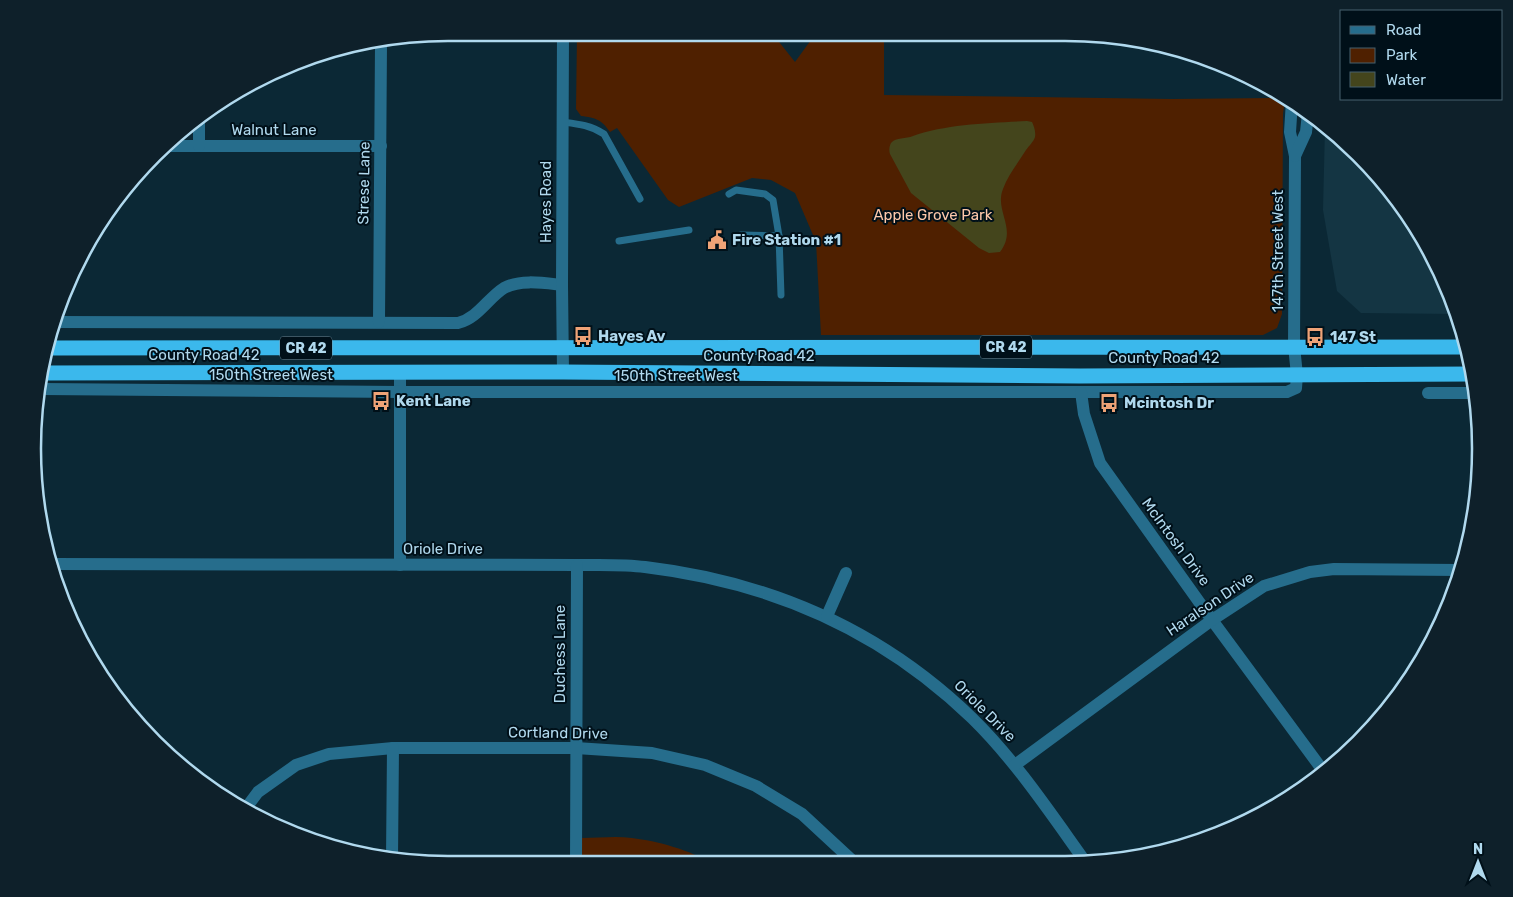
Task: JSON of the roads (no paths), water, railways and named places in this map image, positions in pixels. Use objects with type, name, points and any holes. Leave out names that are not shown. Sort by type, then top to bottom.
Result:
[{"type":"highway","name":"County Road 42","points":[[54,348],[1459,347]]},
{"type":"highway","name":"County Road 42","points":[[48,373],[563,372],[1070,376],[1465,374]]},
{"type":"street","name":"Hayes Road","points":[[563,41],[563,372]]},
{"type":"street","name":"Strese Lane","points":[[379,322],[381,47]]},
{"type":"street","name":"147th Street West","points":[[1291,110],[1290,132],[1295,156],[1294,346],[1297,375]]},
{"type":"street","name":"147th Street West","points":[[1295,156],[1306,132],[1307,122]]},
{"type":"street","points":[[199,127],[199,146]]},
{"type":"street","name":"Walnut Lane","points":[[176,146],[381,146]]},
{"type":"street","points":[[62,322],[458,323],[467,321],[505,288],[517,284],[562,285]]},
{"type":"street","points":[[400,372],[400,565]]},
{"type":"street","name":"150th Street West","points":[[46,389],[400,392],[1287,392],[1296,388],[1297,375]]},
{"type":"street","name":"McIntosh Drive","points":[[1081,392],[1084,414],[1100,463],[1320,766]]},
{"type":"street","points":[[1428,392],[1468,392]]},
{"type":"street","name":"Oriole Drive","points":[[58,564],[643,566],[707,576],[770,594],[827,616],[878,644],[931,682],[973,719],[1015,765],[1081,855]]},
{"type":"street","name":"Duchess Lane","points":[[576,856],[577,565]]},
{"type":"street","name":"Haralson Drive","points":[[1015,765],[1212,620],[1264,586],[1310,572],[1334,569],[1453,570]]},
{"type":"street","points":[[827,616],[846,573]]},
{"type":"street","points":[[392,852],[393,748]]},
{"type":"street","name":"Cortland Drive","points":[[249,803],[258,792],[296,765],[329,754],[393,748],[576,748],[652,753],[705,765],[756,786],[802,814],[847,856]]},
{"type":"lane","points":[[562,122],[584,124],[604,134],[640,199]]},
{"type":"lane","points":[[729,194],[736,190],[755,192],[765,194],[773,200],[780,236],[781,295]]},
{"type":"lane","points":[[619,241],[689,230]]},
{"type":"lane","points":[[742,235],[780,236]]},
{"type":"water","points":[[1032,122],[1035,129],[1035,137],[1010,174],[1003,189],[1001,205],[1007,236],[1000,252],[989,253],[979,248],[911,193],[889,149],[891,143],[898,139],[940,129]]},
{"type":"place","name":"Fire Station #1","points":[[717,240]]},
{"type":"place","name":"Hayes Av","points":[[583,336]]},
{"type":"place","name":"147 St","points":[[1315,337]]},
{"type":"place","name":"Kent Lane","points":[[381,401]]},
{"type":"place","name":"Mcintosh Dr","points":[[1109,403]]},
{"type":"park label","name":"Apple Grove Park","points":[[933,215]]}]
